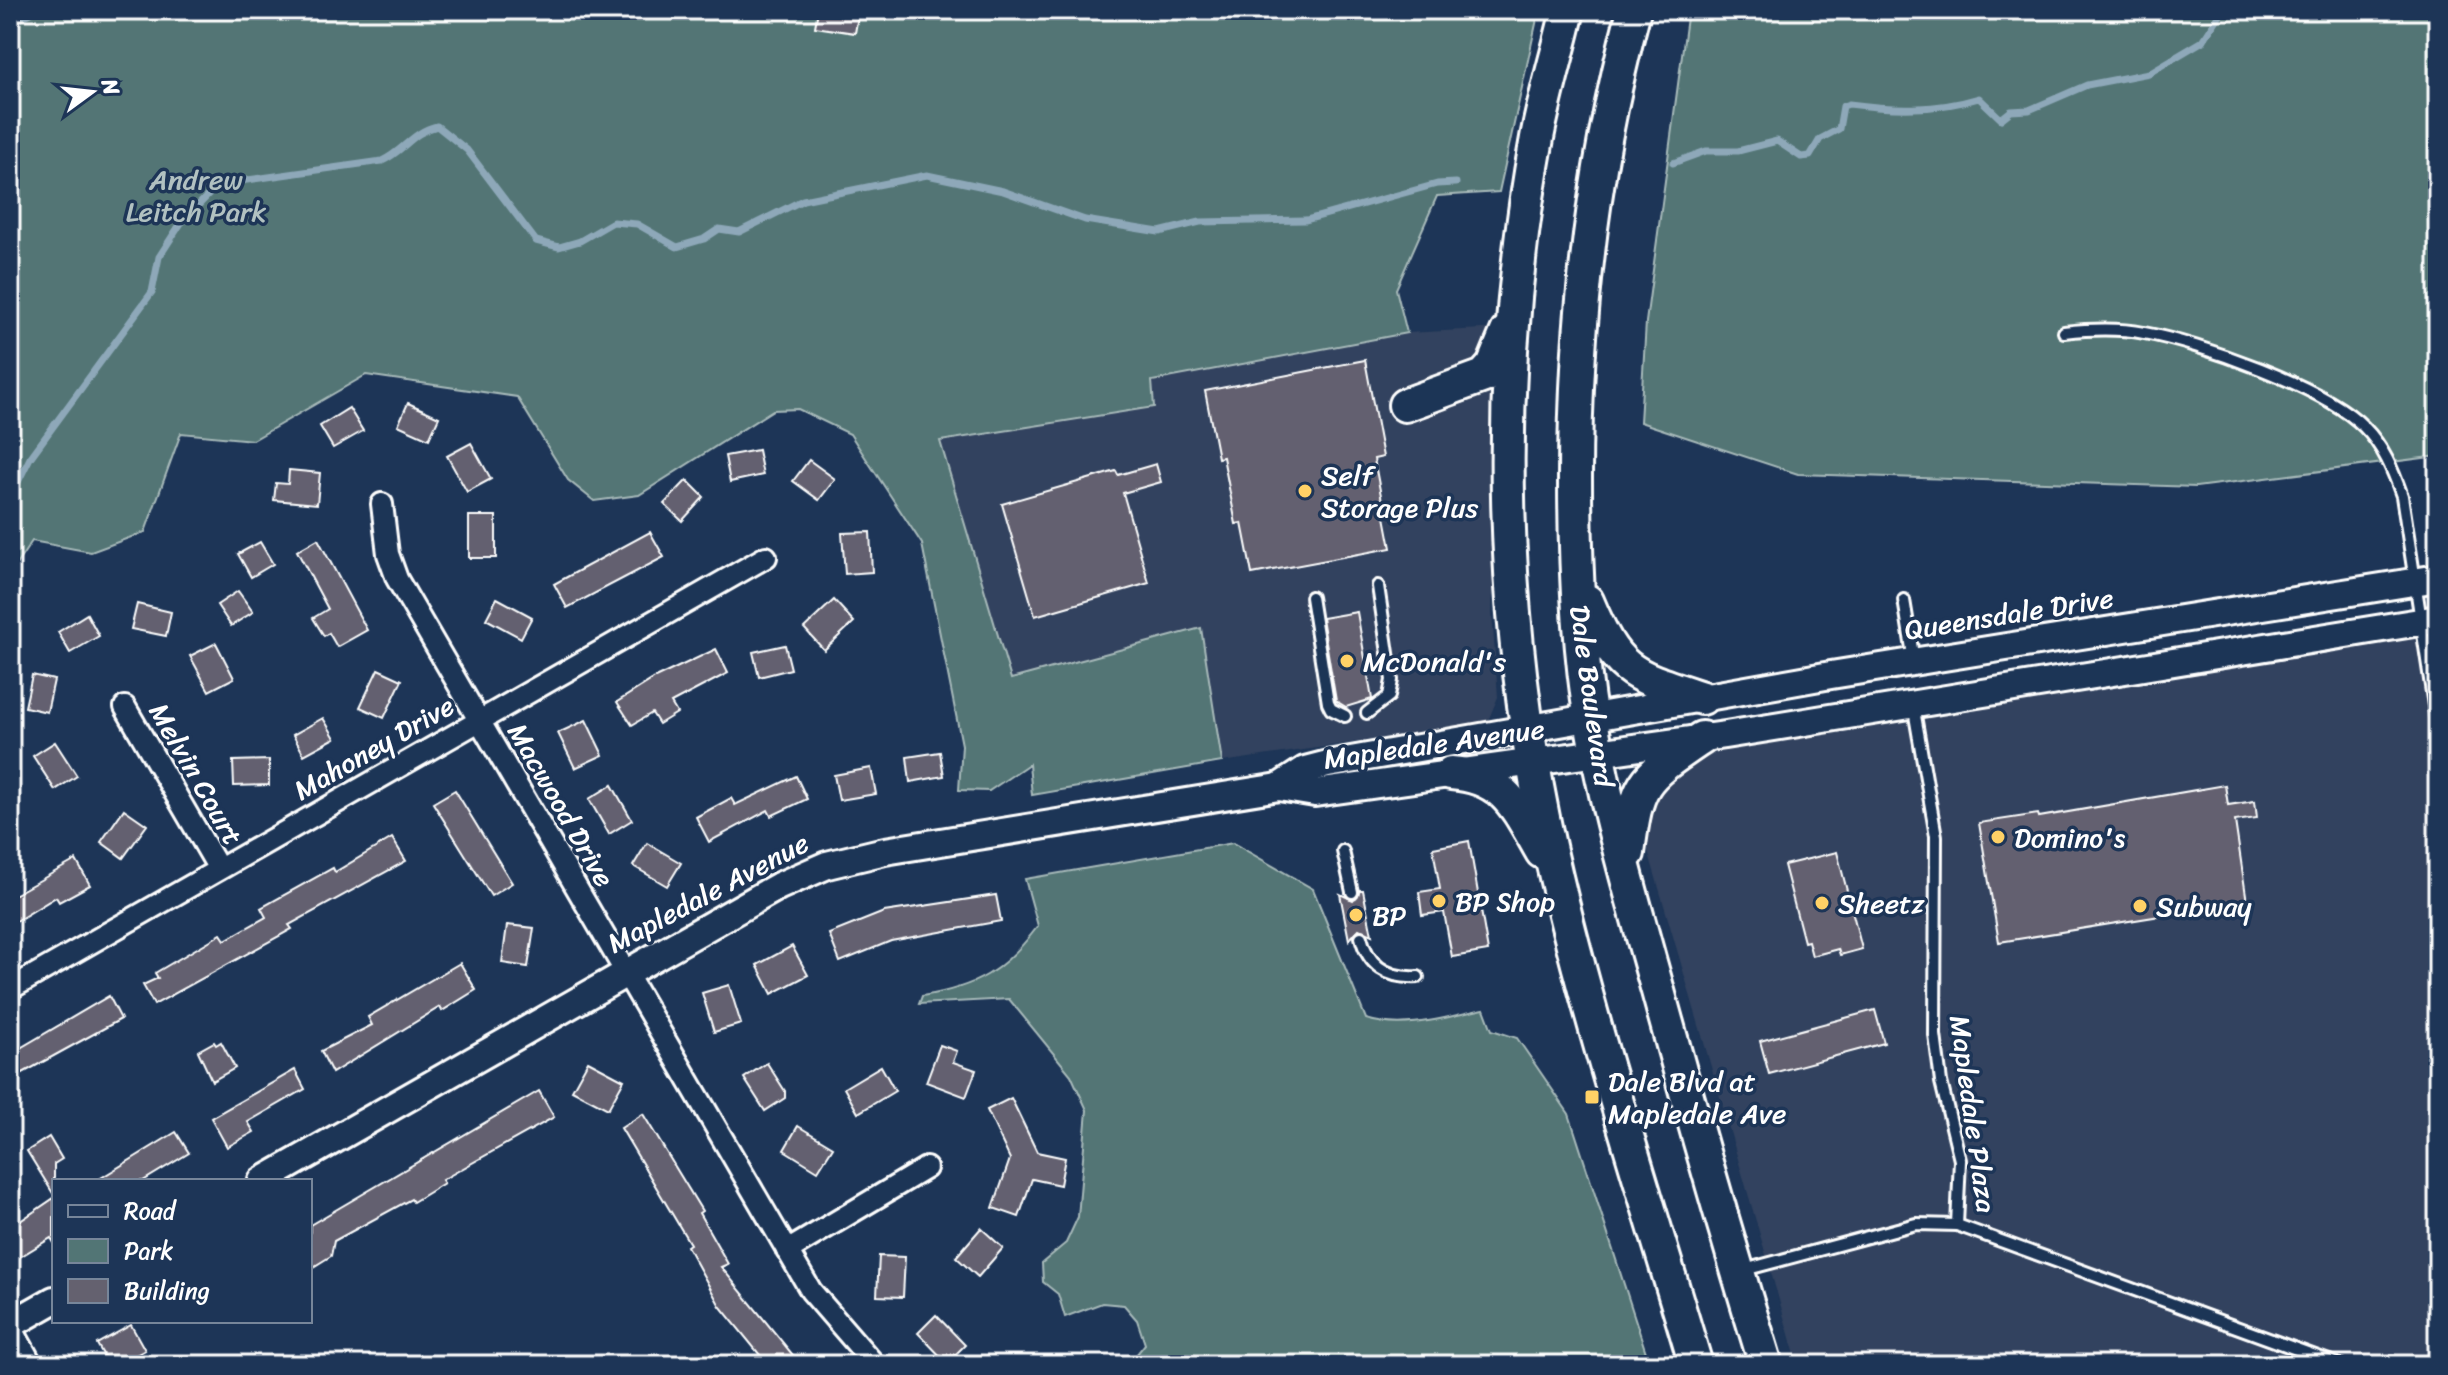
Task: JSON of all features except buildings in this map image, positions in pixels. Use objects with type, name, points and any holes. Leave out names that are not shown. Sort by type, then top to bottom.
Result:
[{"type":"main road","points":[[1568,10],[1537,136],[1514,314],[1509,411],[1510,529],[1517,643],[1533,762],[1556,876],[1696,1365]]},
{"type":"main road","name":"Dale Boulevard","points":[[1634,10],[1608,117],[1579,318],[1575,384],[1577,575],[1591,718],[1625,872],[1766,1365]]},
{"type":"main road","points":[[1405,405],[1484,376],[1493,366],[1514,314]]},
{"type":"main road","points":[[1577,575],[1602,638],[1622,664],[1648,680],[1702,698]]},
{"type":"main road","points":[[1625,872],[1634,805],[1639,790],[1651,774],[1702,738]]},
{"type":"main road","points":[[1451,773],[1484,778],[1505,795],[1556,876]]},
{"type":"street","name":"Macwood Drive","points":[[382,504],[388,554],[397,579],[787,1251],[829,1316],[875,1365]]},
{"type":"street","name":"Mahoney Drive","points":[[10,989],[766,557]]},
{"type":"street","name":"Queensdale Drive","points":[[1591,718],[1914,662],[2425,580]]},
{"type":"street","points":[[1598,753],[2429,621]]},
{"type":"street","name":"Melvin Court","points":[[125,707],[219,869]]},
{"type":"street","name":"Mapledale Avenue","points":[[1279,787],[1313,767],[1591,718]]},
{"type":"street","name":"Mapledale Avenue","points":[[265,1179],[625,972],[779,886],[827,865],[899,849],[1279,787],[1315,793],[1598,753]]},
{"type":"street","points":[[787,1251],[926,1168]]},
{"type":"street","points":[[32,1365],[10,1325],[52,1301]]},
{"type":"lane","points":[[2064,332],[2117,330],[2146,333],[2260,369],[2343,409],[2363,426],[2393,470],[2425,580],[2438,732]]},
{"type":"lane","points":[[1367,713],[1389,696],[1392,680],[1378,586]]},
{"type":"lane","points":[[1311,597],[1328,703],[1331,709],[1345,716]]},
{"type":"lane","points":[[1904,600],[1914,662]]},
{"type":"lane","name":"Mapledale Plaza","points":[[1913,704],[1936,836],[1935,1035],[1941,1082],[1960,1160],[1957,1225],[2340,1365]]},
{"type":"lane","points":[[1343,851],[1352,892]]},
{"type":"lane","points":[[1361,937],[1367,956],[1381,970],[1418,977]]},
{"type":"lane","points":[[1738,1272],[1916,1224],[1957,1225]]},
{"type":"shaded area","points":[[1501,328],[1492,613],[1498,697],[1487,723],[1222,762],[1201,628],[1011,680],[940,441],[1154,407],[1152,381],[1407,333]]},
{"type":"shaded area","points":[[2438,624],[2438,1365],[1798,1365],[1638,816],[1676,760]]},
{"type":"green space","name":"Andrew Leitch Park","points":[[10,10],[1539,10],[1499,192],[1437,196],[1396,289],[1407,333],[1152,381],[1154,407],[940,441],[1011,679],[1201,628],[1222,762],[1032,795],[1029,764],[989,791],[959,790],[962,745],[922,544],[850,434],[798,409],[773,410],[639,495],[594,501],[568,480],[517,397],[366,375],[253,440],[181,433],[145,532],[91,552],[32,541],[10,574]]},
{"type":"green space","points":[[1688,10],[2438,10],[2438,456],[2196,487],[1798,474],[1640,422],[1646,322]]},
{"type":"green space","points":[[1233,843],[1313,889],[1366,1019],[1410,1023],[1484,1009],[1492,1030],[1517,1038],[1569,1114],[1650,1365],[1128,1365],[1145,1344],[1137,1320],[1124,1305],[1102,1303],[1065,1317],[1058,1294],[1043,1282],[1042,1263],[1066,1243],[1078,1217],[1087,1110],[1071,1075],[1009,999],[919,1004],[922,996],[959,988],[988,974],[1026,942],[1038,926],[1025,879]]},
{"type":"waterway","points":[[10,24],[37,10]]},
{"type":"waterway","points":[[1673,163],[1706,151],[1738,151],[1777,141],[1801,157],[1810,156],[1820,139],[1839,129],[1843,106],[1849,104],[1915,108],[1979,98],[2001,119],[2011,111],[2029,110],[2087,85],[2149,73],[2203,41],[2223,10]]},
{"type":"waterway","points":[[10,509],[11,496],[30,458],[152,292],[159,257],[181,223],[219,184],[382,161],[421,133],[437,126],[467,150],[536,241],[559,247],[580,241],[613,222],[637,224],[677,247],[704,239],[719,229],[739,232],[803,200],[927,175],[1003,191],[1085,220],[1159,232],[1200,222],[1306,220],[1437,184],[1456,183]]},
{"type":"place","name":"Self Storage Plus","points":[[1305,491]]},
{"type":"place","name":"McDonald's","points":[[1347,661]]},
{"type":"place","name":"Domino's","points":[[1998,837]]},
{"type":"place","name":"BP Shop","points":[[1439,901]]},
{"type":"place","name":"Sheetz","points":[[1822,903]]},
{"type":"place","name":"Subway","points":[[2140,906]]},
{"type":"place","name":"BP","points":[[1356,915]]},
{"type":"place","name":"Dale Blvd at Mapledale Ave","points":[[1592,1097]]}]
